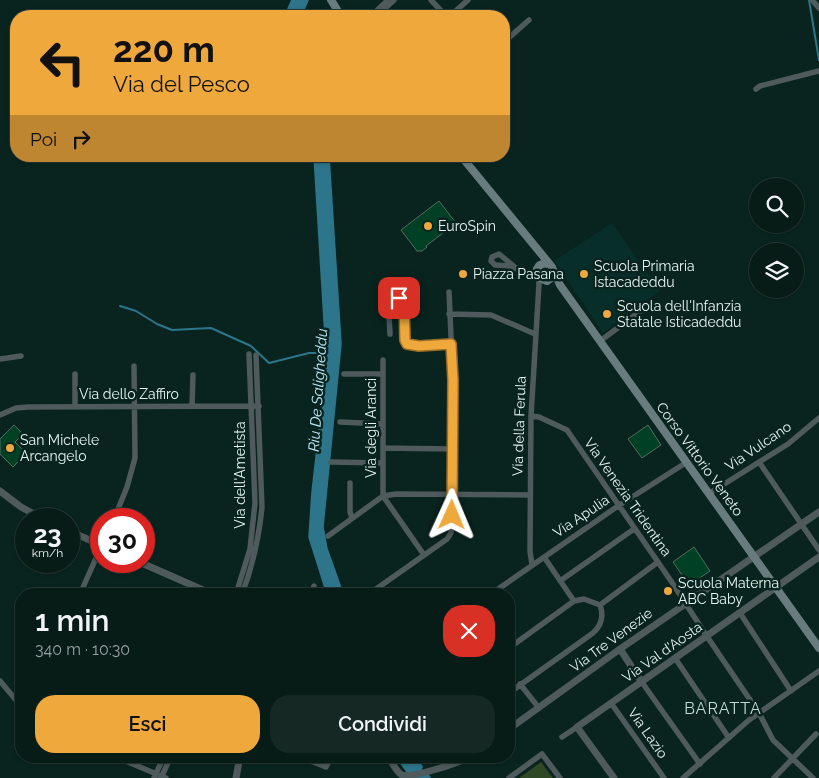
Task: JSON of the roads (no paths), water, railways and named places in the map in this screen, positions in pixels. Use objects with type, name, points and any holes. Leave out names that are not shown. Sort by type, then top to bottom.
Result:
[{"type":"main road","points":[[466,162],[549,264]]},
{"type":"main road","points":[[530,242],[537,256],[538,267],[545,280]]},
{"type":"main road","points":[[538,267],[549,264]]},
{"type":"main road","points":[[545,280],[549,264]]},
{"type":"main road","name":"Corso Vittorio Veneto","points":[[545,280],[560,285],[819,648]]},
{"type":"street","points":[[377,10],[388,0]]},
{"type":"street","points":[[383,10],[394,0]]},
{"type":"street","points":[[431,0],[440,10]]},
{"type":"street","points":[[457,10],[468,0]]},
{"type":"street","points":[[510,37],[529,20]]},
{"type":"street","points":[[756,89],[760,86],[817,72]]},
{"type":"street","points":[[516,268],[499,254],[492,257],[493,264],[516,268],[545,280]]},
{"type":"street","points":[[500,265],[503,258]]},
{"type":"street","points":[[525,272],[538,267]]},
{"type":"street","name":"Via della Ferula","points":[[532,565],[530,551],[531,416],[535,334],[545,280]]},
{"type":"street","points":[[378,588],[447,539],[451,533],[453,495],[453,380],[449,292]]},
{"type":"street","points":[[390,334],[388,298],[402,298],[404,302],[405,340],[407,344],[419,346],[451,344]]},
{"type":"street","points":[[600,340],[642,310]]},
{"type":"street","points":[[449,314],[491,315],[535,334]]},
{"type":"street","name":"Via dell'Ametista","points":[[244,588],[250,574],[260,532],[262,507],[256,406],[249,354]]},
{"type":"street","name":"Via dell'Ametista","points":[[238,588],[250,549],[254,527],[256,355]]},
{"type":"street","points":[[0,359],[21,356]]},
{"type":"street","name":"Via degli Aranci","points":[[383,360],[383,496]]},
{"type":"street","points":[[118,508],[133,466],[134,366]]},
{"type":"street","points":[[75,374],[75,407]]},
{"type":"street","points":[[344,374],[383,374]]},
{"type":"street","points":[[192,406],[193,375]]},
{"type":"street","name":"Via dello Zaffiro","points":[[0,415],[16,408],[256,406]]},
{"type":"street","name":"Via Venezia Tridentina","points":[[531,416],[539,417],[567,430],[759,712],[773,740],[813,778]]},
{"type":"street","name":"Via Vulcano","points":[[710,493],[788,444],[819,418]]},
{"type":"street","points":[[340,422],[383,424]]},
{"type":"street","points":[[383,448],[452,449]]},
{"type":"street","points":[[331,462],[383,463]]},
{"type":"street","name":"Via Apulia","points":[[499,588],[618,506],[687,462]]},
{"type":"street","points":[[759,462],[819,550]]},
{"type":"street","points":[[350,483],[350,512],[352,518]]},
{"type":"street","points":[[0,491],[23,508]]},
{"type":"street","points":[[328,536],[383,496],[396,494],[530,495]]},
{"type":"street","points":[[383,496],[424,555]]},
{"type":"street","name":"Via Tre Venezie","points":[[515,725],[685,603],[819,512]]},
{"type":"street","points":[[560,580],[634,528]]},
{"type":"street","points":[[544,557],[574,601]]},
{"type":"street","name":"Via Val d'Aosta","points":[[562,737],[819,558]]},
{"type":"street","points":[[600,605],[658,562]]},
{"type":"street","points":[[155,569],[199,588]]},
{"type":"street","points":[[83,588],[90,571]]},
{"type":"street","points":[[515,644],[574,601],[584,599],[600,605]]},
{"type":"street","points":[[515,688],[593,633],[601,622],[602,611],[600,605]]},
{"type":"street","points":[[740,613],[791,691]]},
{"type":"street","points":[[620,649],[700,764]]},
{"type":"street","points":[[675,658],[729,738]]},
{"type":"street","points":[[684,778],[759,712],[819,671]]},
{"type":"street","points":[[0,681],[15,699]]},
{"type":"street","points":[[520,684],[538,708]]},
{"type":"street","name":"Via Lazio","points":[[611,703],[664,778]]},
{"type":"street","points":[[577,727],[614,778]]},
{"type":"street","points":[[774,778],[816,734]]},
{"type":"street","points":[[510,778],[542,754],[560,778]]},
{"type":"street","points":[[129,763],[160,777]]},
{"type":"street","points":[[160,777],[163,763]]},
{"type":"street","points":[[160,777],[167,763]]},
{"type":"street","points":[[236,778],[239,763]]},
{"type":"street","points":[[316,763],[326,767],[328,763]]},
{"type":"street","points":[[392,763],[398,772],[411,776],[459,763]]},
{"type":"waterway","name":"Riu De Saligheddu","points":[[290,10],[294,0]]},
{"type":"waterway","name":"Riu De Saligheddu","points":[[297,10],[301,0]]},
{"type":"waterway","name":"Riu De Saligheddu","points":[[302,10],[306,0]]},
{"type":"waterway","points":[[809,0],[819,60]]},
{"type":"waterway","name":"Riu De Saligheddu","points":[[316,162],[328,353],[311,537],[327,588]]},
{"type":"waterway","name":"Riu De Saligheddu","points":[[322,162],[334,358],[317,530],[321,551],[334,588]]},
{"type":"waterway","name":"Riu De Saligheddu","points":[[327,162],[339,344],[321,527],[325,549],[339,588]]},
{"type":"waterway","points":[[120,306],[136,311],[157,324],[172,330],[211,328],[251,346],[269,363],[309,353],[322,353]]},
{"type":"waterway","name":"Riu De Saligheddu","points":[[403,763],[409,771],[420,767],[417,763]]},
{"type":"waterway","name":"Riu De Saligheddu","points":[[410,763],[422,778]]},
{"type":"waterway","name":"Riu De Saligheddu","points":[[418,778],[426,775],[428,778]]},
{"type":"place","name":"EuroSpin","points":[[428,226]]},
{"type":"place","name":"Piazza Pasana","points":[[463,274]]},
{"type":"place","name":"Scuola Primaria Istacadeddu","points":[[584,274]]},
{"type":"place","name":"Scuola dell'Infanzia Statale Isticadeddu","points":[[607,314]]},
{"type":"place","name":"San Michele Arcangelo","points":[[10,448]]},
{"type":"place","name":"Scuola Materna ABC Baby","points":[[668,591]]},
{"type":"district","name":"BARATTA","points":[[723,708]]}]
